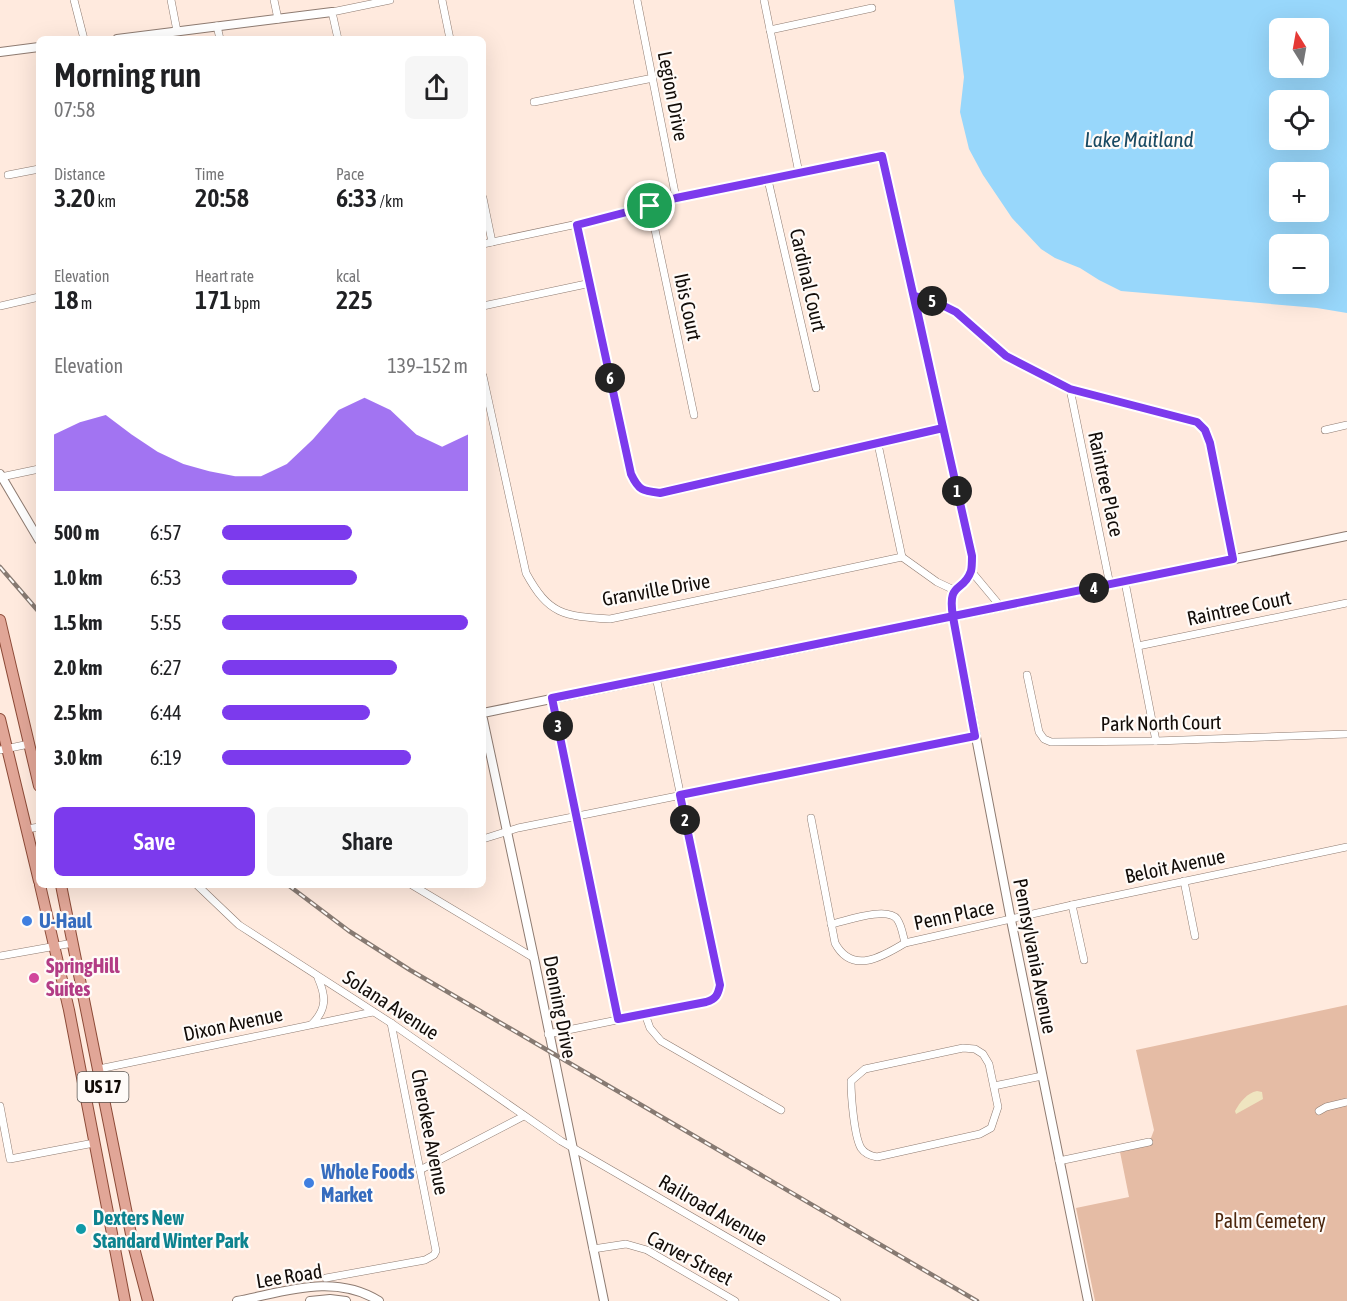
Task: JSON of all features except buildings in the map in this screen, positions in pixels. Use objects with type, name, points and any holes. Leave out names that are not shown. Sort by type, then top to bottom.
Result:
[{"type":"main road","points":[[0,620],[36,773]]},
{"type":"main road","name":"US 17","points":[[0,719],[4,749],[36,870]]},
{"type":"main road","name":"US 17","points":[[40,888],[55,946],[125,1301]]},
{"type":"main road","name":"US 17","points":[[62,888],[122,1189],[148,1301]]},
{"type":"main road","points":[[98,1159],[114,1185],[122,1189]]},
{"type":"street","points":[[74,0],[83,36]]},
{"type":"street","points":[[171,0],[177,31]]},
{"type":"street","points":[[274,0],[278,19]]},
{"type":"street","points":[[140,36],[332,12],[390,0]]},
{"type":"street","points":[[442,0],[449,36]]},
{"type":"street","name":"Legion Drive","points":[[637,0],[676,198]]},
{"type":"street","points":[[764,0],[799,173]]},
{"type":"street","points":[[770,30],[872,8]]},
{"type":"street","points":[[332,12],[337,36]]},
{"type":"street","points":[[217,26],[219,36]]},
{"type":"street","points":[[0,52],[36,48]]},
{"type":"street","points":[[534,102],[652,78]]},
{"type":"street","points":[[486,243],[577,225],[676,198],[882,156],[972,556],[971,571],[964,582],[954,590],[950,601],[953,617]]},
{"type":"street","points":[[8,175],[36,170]]},
{"type":"street","name":"Cardinal Court","points":[[768,180],[816,388]]},
{"type":"street","name":"Ibis Court","points":[[650,206],[694,415]]},
{"type":"street","points":[[486,213],[492,242]]},
{"type":"street","points":[[577,225],[631,474],[636,484],[644,492],[660,493],[943,428]]},
{"type":"street","points":[[486,305],[591,283]]},
{"type":"street","points":[[914,296],[934,301],[956,312],[1006,356],[1070,389],[1195,421],[1205,430],[1210,443],[1233,559]]},
{"type":"street","points":[[0,306],[36,298]]},
{"type":"street","name":"Raintree Place","points":[[1070,389],[1110,585]]},
{"type":"street","name":"Granville Drive","points":[[486,390],[526,573],[538,595],[554,609],[580,617],[610,619],[902,557]]},
{"type":"street","points":[[1325,430],[1347,425]]},
{"type":"street","points":[[878,444],[902,557],[937,582],[954,590]]},
{"type":"street","points":[[36,470],[0,476],[36,535]]},
{"type":"street","points":[[486,712],[1347,536]]},
{"type":"street","points":[[971,571],[1001,607]]},
{"type":"street","points":[[1125,582],[1156,741]]},
{"type":"street","name":"Raintree Court","points":[[1138,646],[1347,603]]},
{"type":"street","name":"Pennsylvania Avenue","points":[[953,617],[1088,1301]]},
{"type":"street","name":"Park North Court","points":[[1027,675],[1039,732],[1044,739],[1051,742],[1156,741],[1347,734]]},
{"type":"street","points":[[548,1034],[706,1002],[714,999],[718,994],[720,985],[656,677]]},
{"type":"street","points":[[552,698],[618,1019]]},
{"type":"street","name":"Denning Drive","points":[[486,733],[603,1301]]},
{"type":"street","points":[[486,838],[518,828],[975,736]]},
{"type":"street","points":[[4,749],[29,744]]},
{"type":"street","name":"Penn Place","points":[[811,818],[835,943],[840,953],[851,959],[865,961],[882,957],[904,943],[1011,920]]},
{"type":"street","points":[[27,830],[36,828]]},
{"type":"street","name":"Beloit Avenue","points":[[1011,920],[1347,847]]},
{"type":"street","points":[[1184,881],[1195,936]]},
{"type":"street","name":"Solana Avenue","points":[[200,888],[238,925],[391,1023],[572,1148]]},
{"type":"street","points":[[417,888],[534,958]]},
{"type":"street","points":[[1072,905],[1084,960]]},
{"type":"street","name":"Penn Place","points":[[831,924],[881,913],[890,914],[897,918],[904,943]]},
{"type":"street","points":[[0,956],[73,943]]},
{"type":"street","points":[[312,1024],[319,1017],[325,1001],[318,977]]},
{"type":"street","name":"Dixon Avenue","points":[[99,1069],[373,1012]]},
{"type":"street","points":[[645,1014],[650,1028],[661,1041],[781,1110]]},
{"type":"street","name":"Cherokee Avenue","points":[[326,1278],[425,1260],[434,1255],[436,1248],[391,1023]]},
{"type":"street","points":[[963,1048],[975,1049],[983,1054],[989,1064],[993,1086],[998,1107],[996,1117],[991,1128],[980,1134],[878,1157],[870,1156],[862,1150],[858,1141],[851,1081],[865,1069],[963,1048]]},
{"type":"street","points":[[993,1086],[1042,1076]]},
{"type":"street","points":[[1319,1111],[1347,1102]]},
{"type":"street","points":[[0,1106],[2,1130],[10,1159],[94,1143]]},
{"type":"street","points":[[420,1170],[524,1116]]},
{"type":"street","points":[[1059,1161],[1149,1142]]},
{"type":"street","name":"Railroad Avenue","points":[[572,1148],[837,1301]]},
{"type":"street","name":"Carver Street","points":[[593,1249],[626,1244],[647,1250],[735,1301]]},
{"type":"street","name":"Lee Road","points":[[237,1301],[308,1287],[340,1286],[356,1289],[379,1301]]},
{"type":"street","points":[[308,1287],[310,1301]]},
{"type":"street","name":"Lee Road","points":[[310,1301],[330,1299],[346,1301]]},
{"type":"green space","name":"Palm Cemetery","points":[[1347,1005],[1347,1301],[1095,1301],[1076,1208],[1129,1197],[1120,1152],[1152,1145],[1151,1138],[1154,1130],[1136,1050]]},
{"type":"sand","points":[[1257,1091],[1262,1092],[1263,1099],[1236,1114],[1235,1111],[1244,1098]]},
{"type":"water","name":"Lake Maitland","points":[[954,0],[1347,0],[1347,313],[1317,308],[1121,291],[1080,268],[1055,258],[1041,249],[1012,218],[983,175],[969,149],[960,112],[964,77]]},
{"type":"railway","points":[[0,567],[36,609]]},
{"type":"railway","points":[[292,888],[349,931],[410,970],[977,1301]]},
{"type":"place","name":"U-Haul","points":[[27,921]]},
{"type":"place","name":"SpringHill Suites","points":[[34,978]]},
{"type":"place","name":"Whole Foods Market","points":[[309,1183]]},
{"type":"place","name":"Dexters New Standard Winter Park","points":[[81,1229]]},
{"type":"route","points":[[650,206],[577,225],[631,474],[636,484],[644,492],[660,493],[943,428],[914,296],[934,301],[956,312],[1006,356],[1070,389],[1197,422],[1205,430],[1210,443],[1233,559],[1110,585],[953,617],[552,698],[618,1019],[706,1002],[714,999],[718,994],[720,985],[680,795],[975,736],[953,617],[950,601],[954,590],[964,582],[971,571],[972,556],[943,428],[882,156],[676,198],[650,206]]}]
